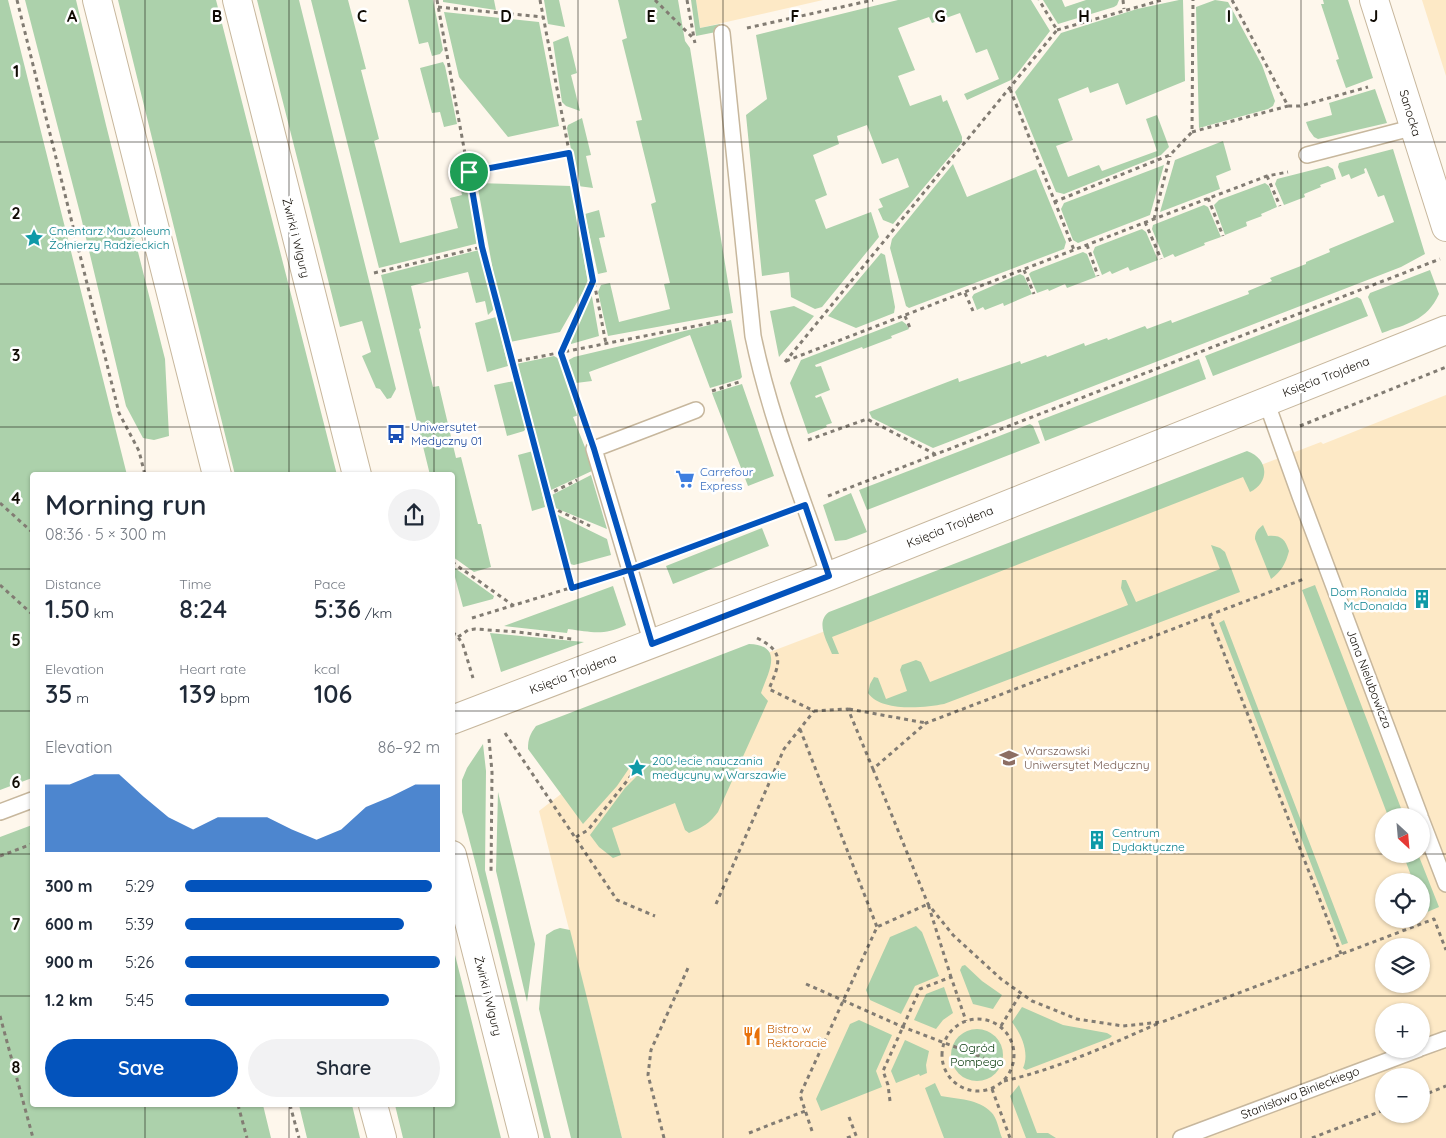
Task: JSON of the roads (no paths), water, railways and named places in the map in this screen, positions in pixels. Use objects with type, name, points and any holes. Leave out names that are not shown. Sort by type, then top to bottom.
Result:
[{"type":"street","points":[[97,0],[216,472]]},
{"type":"street","name":"Żwirki i Wigury","points":[[236,0],[356,472]]},
{"type":"street","name":"Sanocka","points":[[1374,0],[1446,227]]},
{"type":"street","name":"Księcia Trojdena","points":[[455,719],[829,576],[1446,330]]},
{"type":"street","name":"Żwirki i Wigury","points":[[455,867],[524,1138]]},
{"type":"street","points":[[374,1107],[382,1138]]},
{"type":"lane","points":[[722,33],[753,336],[761,373],[774,417],[829,576]]},
{"type":"lane","points":[[1307,155],[1414,127]]},
{"type":"lane","name":"Jana Nielubowicza","points":[[1266,401],[1417,808]]},
{"type":"lane","points":[[652,644],[594,449],[696,410]]},
{"type":"lane","points":[[0,812],[30,801]]},
{"type":"lane","name":"Jana Nielubowicza","points":[[1430,842],[1446,884]]},
{"type":"lane","name":"Stanisława Binieckiego","points":[[1430,1045],[1446,1039]]},
{"type":"lane","name":"Stanisława Binieckiego","points":[[1182,1138],[1394,1058]]},
{"type":"place","name":"Cmentarz Mauzoleum Żołnierzy Radzieckich","points":[[34,238]]},
{"type":"place","name":"Uniwersytet Medyczny 01","points":[[396,434]]},
{"type":"place","name":"Carrefour Express","points":[[685,479]]},
{"type":"place","name":"Dom Ronalda McDonalda","points":[[1422,599]]},
{"type":"place","name":"Warszawski Uniwersytet Medyczny","points":[[1009,758]]},
{"type":"place","name":"200-lecie nauczania medycyny w Warszawie","points":[[637,768]]},
{"type":"place","name":"Centrum Dydaktyczne","points":[[1097,840]]},
{"type":"place","name":"Bistro w Rektoracie","points":[[752,1036]]},
{"type":"park label","name":"Ogród Pompego","points":[[977,1055]]}]
